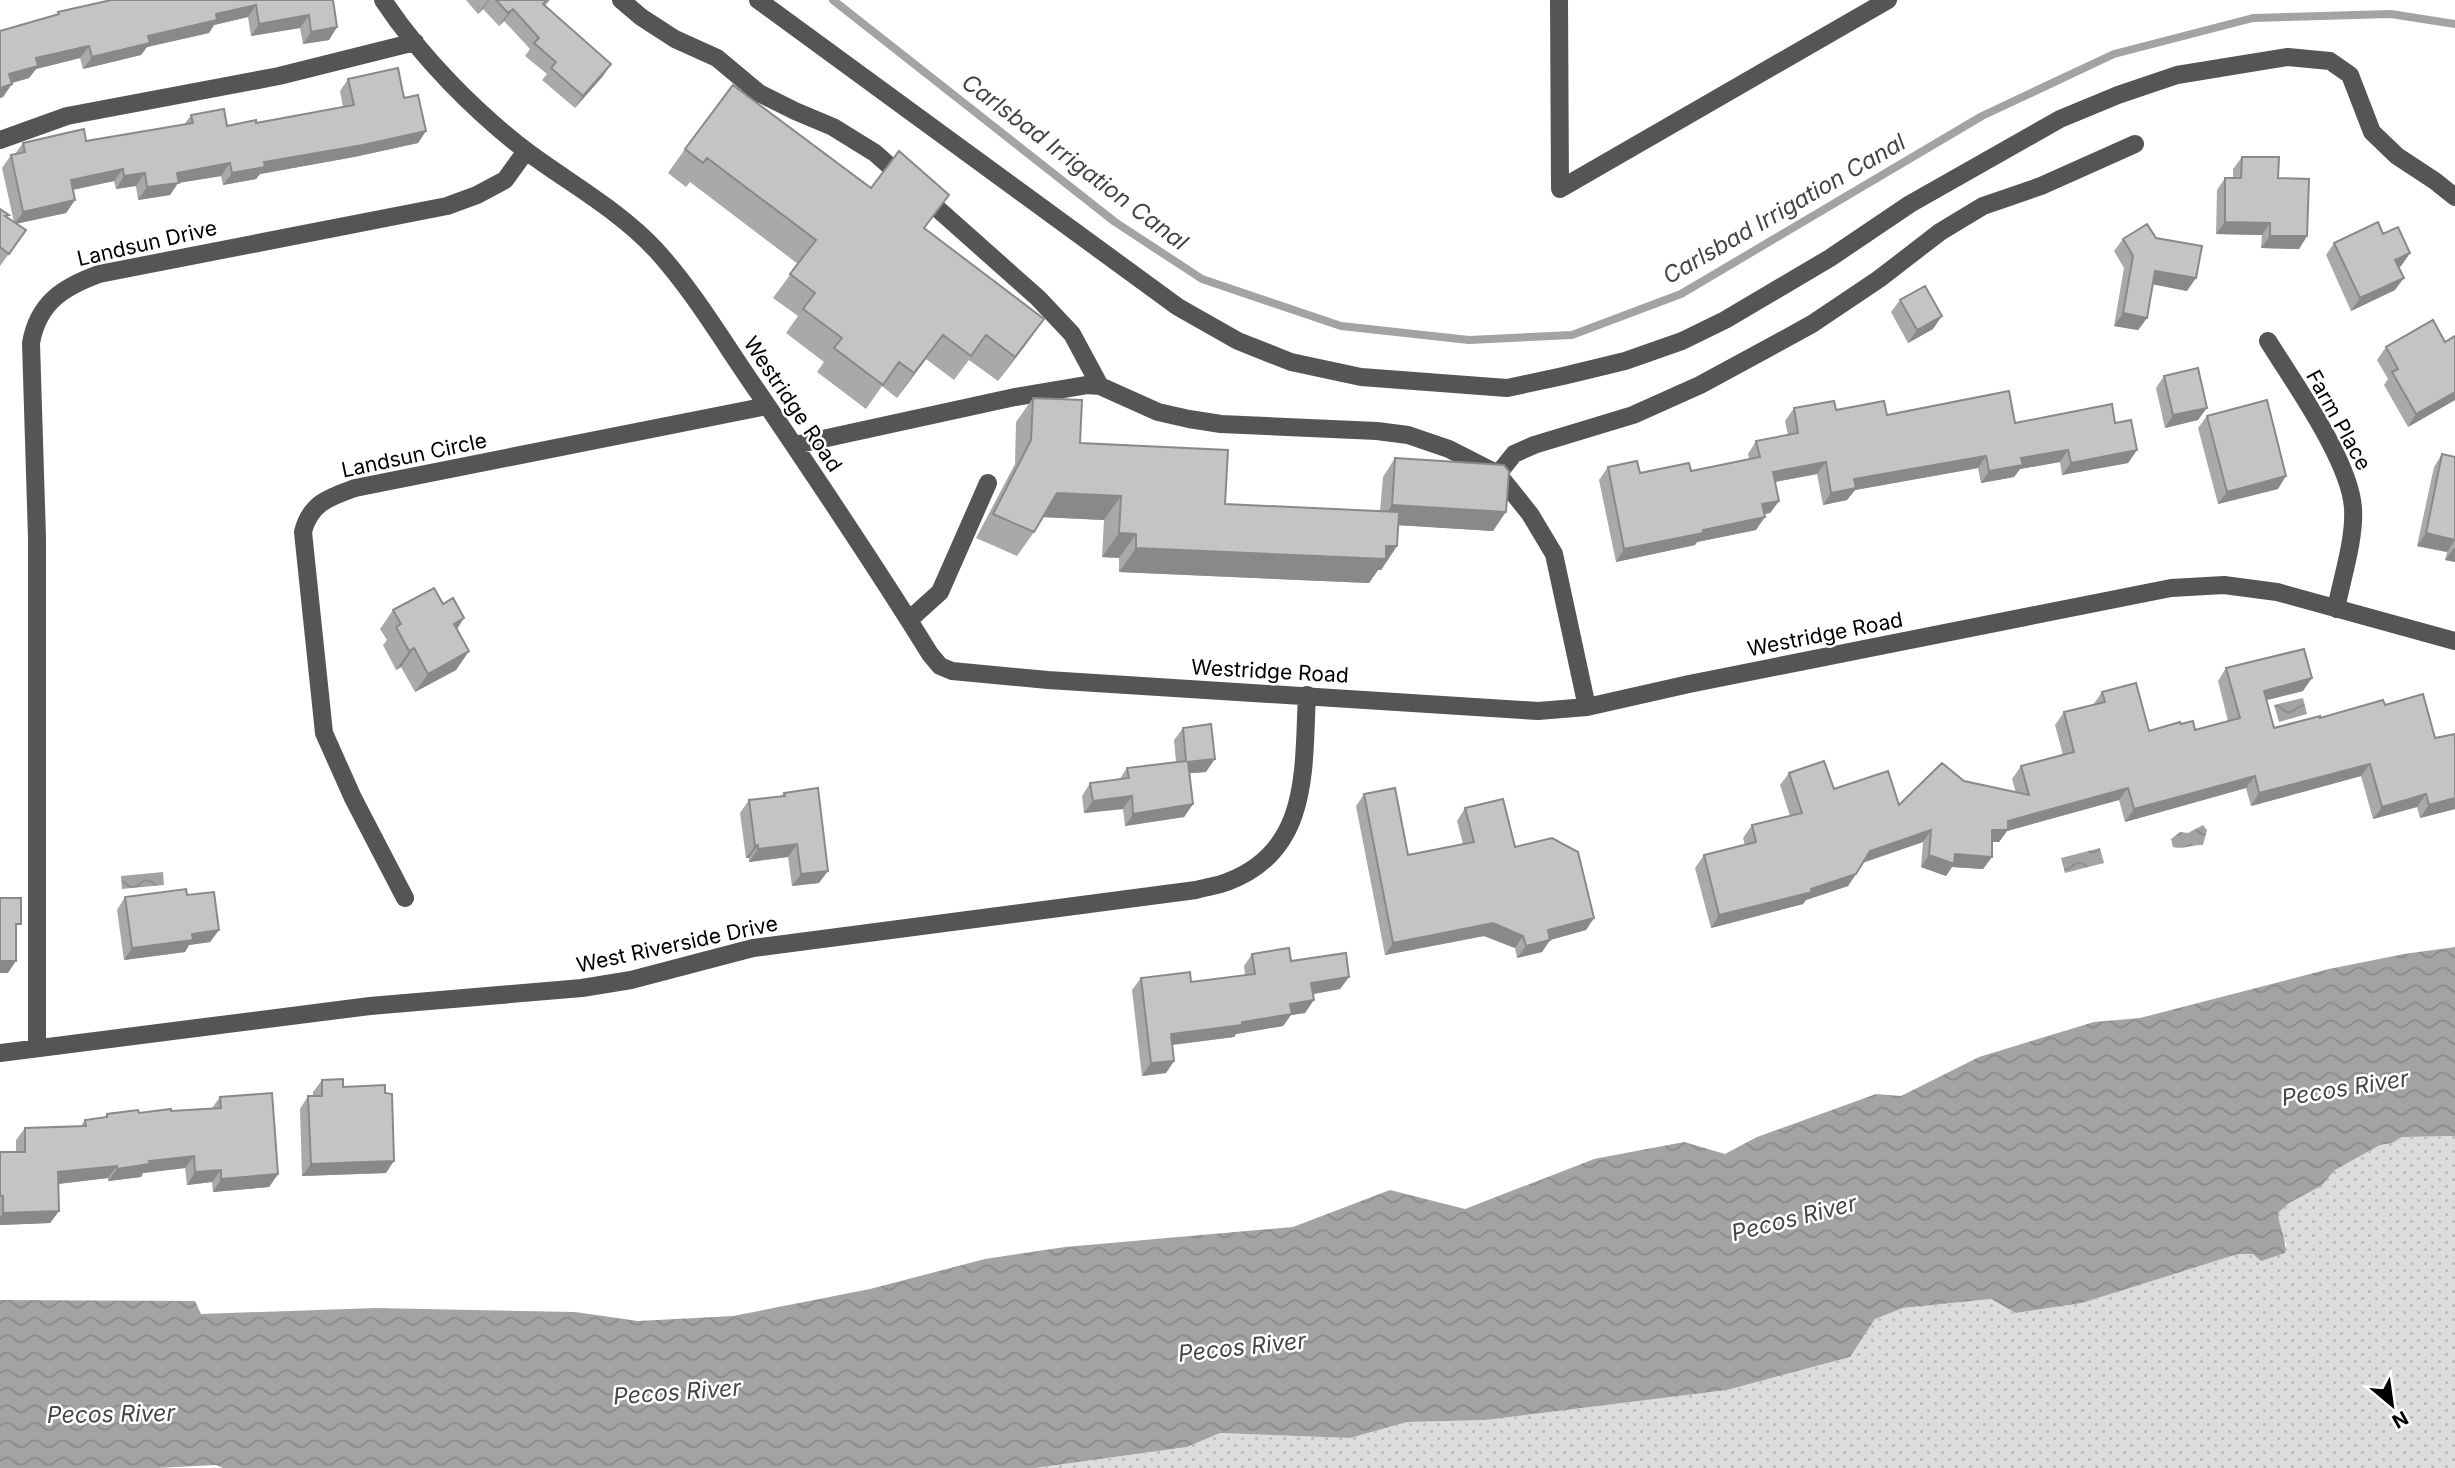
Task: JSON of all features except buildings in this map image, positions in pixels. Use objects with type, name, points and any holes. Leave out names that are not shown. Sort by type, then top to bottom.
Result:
[{"type":"street","name":"Westridge Road","points":[[383,0],[415,42],[467,99],[526,151],[623,221],[654,248],[680,279],[795,445],[930,654],[940,666],[952,671],[1048,680],[1538,711],[1587,707],[1689,684],[2171,588],[2224,585],[2277,592],[2455,641]]},
{"type":"street","points":[[621,0],[675,39],[717,58],[758,93],[833,127],[875,153],[1046,307],[1072,334],[1087,357],[1100,386]]},
{"type":"street","points":[[758,0],[1178,306],[1238,341],[1292,362],[1361,377],[1507,388],[1625,361],[1682,341],[1725,320],[1830,258],[1910,204],[2060,119],[2118,94],[2177,75],[2288,57],[2330,61],[2350,75],[2372,132],[2397,156],[2455,197]]},
{"type":"street","points":[[1559,0],[1560,189],[1888,0]]},
{"type":"street","points":[[0,140],[68,116],[279,76],[415,42]]},
{"type":"street","points":[[1499,474],[1514,454],[1534,444],[1633,415],[1700,385],[1812,324],[1940,232],[1983,206],[2041,186],[2135,144]]},
{"type":"street","name":"Landsun Drive","points":[[37,1048],[37,538],[31,343],[34,326],[43,310],[62,290],[78,281],[113,271],[447,206],[477,195],[505,180],[526,151]]},
{"type":"street","name":"Farm Place","points":[[2268,341],[2331,445],[2350,485],[2353,530],[2336,609]]},
{"type":"street","points":[[795,445],[1015,397],[1087,385],[1100,386],[1158,412],[1221,424],[1377,431],[1408,435],[1450,449],[1499,474],[1530,514],[1554,554],[1587,707]]},
{"type":"street","name":"Landsun Circle","points":[[405,898],[353,798],[324,733],[303,532],[314,507],[355,488],[767,406]]},
{"type":"street","points":[[909,620],[940,592],[988,483]]},
{"type":"street","name":"West Riverside Drive","points":[[0,1053],[370,1006],[582,988],[631,980],[753,948],[1196,890],[1228,882],[1263,860],[1291,828],[1300,798],[1307,695]]},
{"type":"shaded area","points":[[2455,1136],[2455,1468],[1035,1468],[1187,1447],[1220,1433],[1350,1438],[1407,1422],[1486,1420],[1727,1390],[1850,1357],[1875,1319],[1903,1308],[1991,1299],[2016,1313],[2082,1303],[2238,1254],[2253,1254],[2287,1246],[2279,1228],[2278,1213],[2289,1203],[2321,1186],[2335,1170],[2380,1145],[2392,1143],[2402,1137]]},
{"type":"water","points":[[2303,698],[2307,714],[2279,722],[2274,705]]},
{"type":"water","points":[[2203,825],[2207,830],[2203,845],[2173,847],[2171,839],[2180,832],[2188,833]]},
{"type":"water","points":[[2100,848],[2104,863],[2065,873],[2061,858]]},
{"type":"water","points":[[163,872],[164,885],[122,889],[121,876]]},
{"type":"water","name":"Pecos River","points":[[2455,947],[2455,1136],[2402,1137],[2392,1143],[2380,1145],[2335,1170],[2321,1186],[2289,1203],[2278,1213],[2285,1253],[2261,1261],[2253,1254],[2238,1254],[2082,1303],[2016,1313],[1991,1299],[1903,1308],[1875,1319],[1850,1357],[1727,1390],[1486,1420],[1407,1422],[1350,1438],[1220,1433],[1187,1447],[1035,1468],[223,1468],[216,1465],[158,1468],[0,1468],[0,1300],[195,1301],[201,1314],[375,1308],[575,1312],[638,1321],[733,1316],[870,1289],[985,1259],[1065,1247],[1293,1227],[1390,1190],[1465,1209],[1594,1159],[1684,1142],[1725,1154],[1757,1137],[1876,1094],[1901,1096],[1979,1057],[2094,1022],[2140,1018],[2329,969]]},
{"type":"waterway","name":"Carlsbad Irrigation Canal","points":[[833,0],[1115,222],[1202,279],[1341,326],[1469,340],[1572,335],[1681,294],[1982,116],[2114,54],[2253,18],[2391,14],[2455,24]]}]
